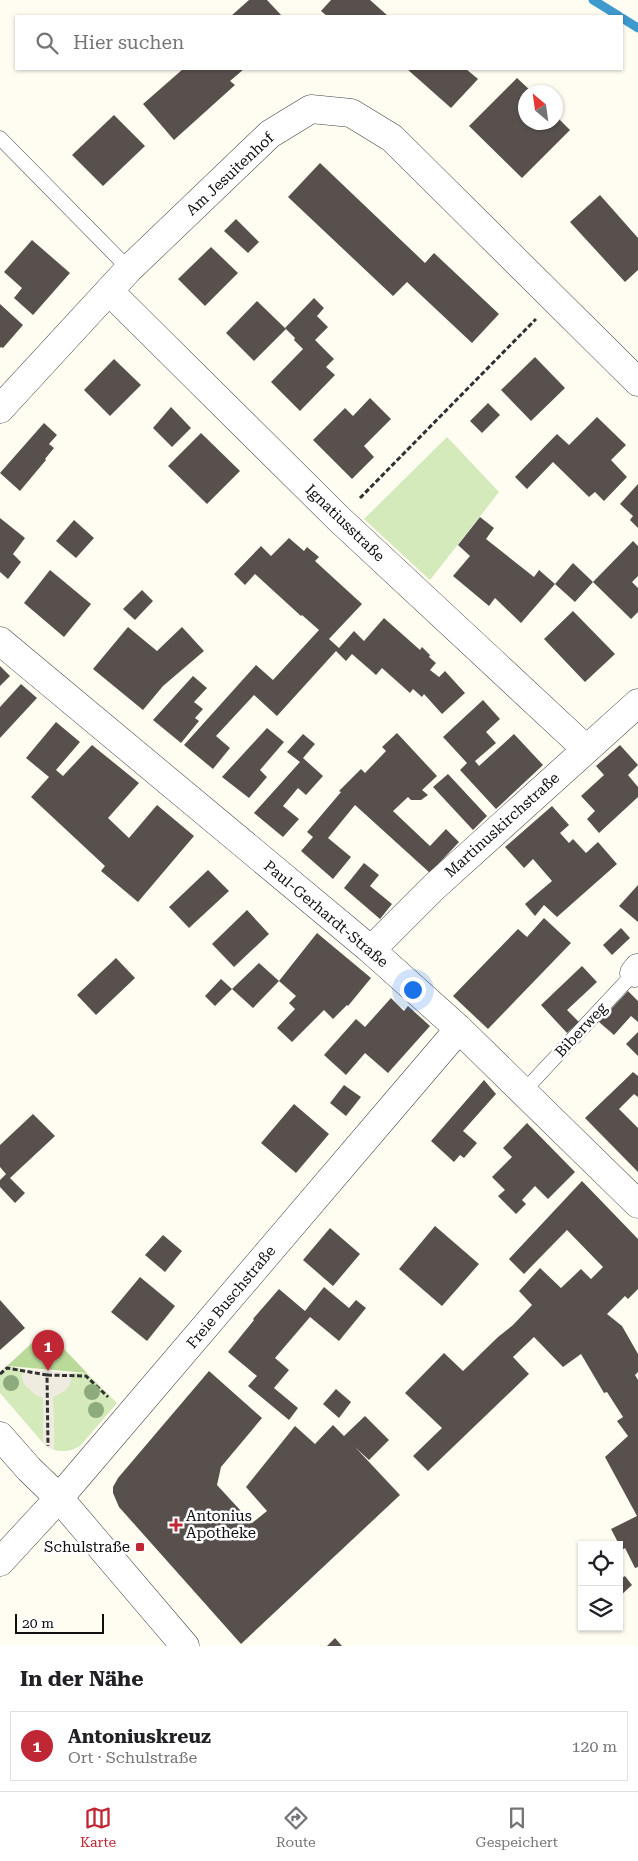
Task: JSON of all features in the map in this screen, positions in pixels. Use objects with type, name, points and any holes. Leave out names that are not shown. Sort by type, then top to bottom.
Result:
[{"type":"street","name":"Am Jesuitenhof","points":[[0,409],[129,269],[270,134],[311,109],[351,112],[392,138],[638,382]]},
{"type":"street","name":"Ignatiusstraße","points":[[109,291],[339,519],[586,749]]},
{"type":"street","name":"Paul-Gerhardt-Straße","points":[[0,641],[371,950],[459,1029],[638,1204]]},
{"type":"street","name":"Martinuskirchstraße","points":[[371,950],[434,887],[638,703]]},
{"type":"street","name":"Freie Buschstraße","points":[[0,1562],[59,1498],[459,1029]]},
{"type":"street","points":[[0,1436],[29,1469],[59,1498],[185,1646]]},
{"type":"lane","points":[[0,138],[129,269]]},
{"type":"lane","name":"Biberweg","points":[[523,1092],[636,971]]},
{"type":"path","points":[[339,519],[556,299]]},
{"type":"path","points":[[0,1374],[7,1368],[47,1375],[86,1376],[129,1416]]},
{"type":"path","points":[[29,1469],[48,1448],[47,1375]]},
{"type":"green space","points":[[447,437],[499,492],[430,580],[364,519]]},
{"type":"green space","points":[[46,1330],[87,1373],[7,1366]]},
{"type":"green space","points":[[7,1366],[23,1369],[23,1379],[27,1387],[43,1397],[43,1443],[0,1393],[0,1372]]},
{"type":"green space","points":[[73,1373],[87,1373],[117,1403],[80,1446],[68,1451],[54,1450],[53,1397],[66,1387]]},
{"type":"shaded area","points":[[23,1369],[73,1373],[69,1386],[65,1391],[53,1397],[54,1450],[48,1448],[43,1443],[43,1397],[37,1396],[24,1384],[22,1377]]},
{"type":"building","points":[[249,0],[267,0],[281,15],[232,15]]},
{"type":"building","points":[[331,0],[370,0],[387,15],[326,15],[321,11]]},
{"type":"building","points":[[182,70],[243,70],[230,81],[235,85],[174,140],[143,104]]},
{"type":"building","points":[[408,70],[467,70],[478,79],[451,108]]},
{"type":"building","points":[[517,78],[524,85],[518,85],[518,130],[563,130],[563,123],[570,130],[522,178],[469,126]]},
{"type":"building","points":[[114,115],[145,146],[103,186],[72,155]]},
{"type":"building","points":[[320,163],[425,263],[434,253],[499,314],[472,343],[407,282],[393,296],[288,197]]},
{"type":"building","points":[[600,195],[638,238],[638,270],[625,282],[570,222]]},
{"type":"building","points":[[236,219],[259,242],[248,253],[224,231]]},
{"type":"building","points":[[32,240],[70,273],[33,315],[14,298],[22,288],[4,272]]},
{"type":"building","points":[[211,247],[238,273],[205,306],[178,279]]},
{"type":"building","points":[[314,298],[324,308],[317,316],[328,327],[315,340],[334,359],[326,367],[335,375],[300,411],[271,382],[303,349],[285,328]]},
{"type":"building","points":[[257,301],[286,329],[254,361],[226,333]]},
{"type":"building","points":[[0,304],[23,325],[3,348],[0,348]]},
{"type":"building","points":[[535,357],[565,388],[531,421],[501,390]]},
{"type":"building","points":[[114,359],[141,385],[110,416],[84,390]]},
{"type":"building","points":[[370,398],[391,419],[364,446],[374,457],[352,479],[313,440],[345,408],[353,416]]},
{"type":"building","points":[[488,403],[500,415],[482,433],[470,421]]},
{"type":"building","points":[[171,407],[191,428],[172,447],[153,428]]},
{"type":"building","points":[[597,417],[626,445],[611,460],[627,477],[604,501],[595,492],[589,497],[553,462],[527,489],[515,477],[557,434],[569,445]]},
{"type":"building","points":[[44,423],[57,435],[49,444],[54,448],[20,491],[0,473]]},
{"type":"building","points":[[201,433],[240,471],[207,504],[168,466]]},
{"type":"building","points":[[638,484],[638,528],[630,520],[633,516],[620,504]]},
{"type":"building","points":[[480,517],[494,528],[486,539],[534,577],[539,570],[555,584],[521,623],[495,598],[489,606],[453,576],[470,556],[458,545]]},
{"type":"building","points":[[0,518],[25,538],[13,554],[21,562],[8,579],[0,572]]},
{"type":"building","points":[[74,520],[94,538],[76,558],[56,541]]},
{"type":"building","points":[[289,538],[304,551],[307,547],[319,557],[315,561],[362,604],[329,639],[339,648],[354,631],[364,641],[384,618],[420,650],[422,647],[430,655],[429,657],[436,663],[430,670],[439,677],[445,671],[465,693],[442,714],[424,694],[422,697],[413,689],[410,693],[382,668],[376,675],[352,654],[346,661],[336,651],[277,716],[254,695],[216,736],[230,748],[213,769],[184,745],[256,665],[273,680],[319,630],[255,574],[245,585],[234,574],[261,546],[271,556]]},
{"type":"building","points":[[633,541],[638,546],[638,576],[632,582],[638,588],[638,612],[631,619],[593,582]]},
{"type":"building","points":[[573,563],[593,582],[575,602],[555,584]]},
{"type":"building","points":[[50,570],[91,604],[64,637],[24,603]]},
{"type":"building","points":[[142,590],[153,601],[135,620],[123,609]]},
{"type":"building","points":[[573,611],[615,654],[585,682],[544,639]]},
{"type":"building","points":[[128,627],[157,651],[182,627],[204,651],[163,686],[143,710],[93,669]]},
{"type":"building","points":[[0,666],[10,676],[0,686]]},
{"type":"building","points":[[193,676],[207,688],[194,702],[203,709],[195,718],[199,721],[181,743],[153,720]]},
{"type":"building","points":[[21,684],[37,698],[0,738],[0,707]]},
{"type":"building","points":[[483,700],[500,719],[486,732],[496,743],[475,761],[479,766],[514,734],[543,765],[496,809],[460,770],[467,763],[443,737]]},
{"type":"building","points":[[56,722],[80,742],[56,770],[63,776],[92,745],[139,783],[108,818],[129,838],[157,805],[194,836],[138,902],[101,871],[105,866],[31,797],[49,777],[26,758]]},
{"type":"building","points":[[267,728],[284,742],[260,770],[267,777],[249,798],[222,777]]},
{"type":"building","points":[[397,733],[437,776],[422,790],[428,795],[421,800],[411,800],[408,797],[393,811],[430,846],[446,829],[459,842],[430,873],[355,805],[328,838],[351,857],[333,879],[301,851],[313,837],[307,832],[341,792],[339,791],[361,769],[365,773],[386,751],[382,747]]},
{"type":"building","points":[[303,734],[315,744],[303,758],[323,776],[306,795],[298,788],[283,806],[299,819],[283,837],[254,813],[300,762],[287,752]]},
{"type":"building","points":[[620,745],[638,765],[628,775],[638,787],[638,797],[599,833],[587,819],[595,811],[581,796],[604,775],[596,766]]},
{"type":"building","points":[[448,774],[487,816],[473,830],[433,787]]},
{"type":"building","points":[[552,806],[569,825],[560,833],[569,843],[573,839],[586,853],[598,842],[617,864],[557,917],[544,905],[535,916],[525,904],[552,881],[533,859],[524,868],[505,847]]},
{"type":"building","points":[[364,863],[379,875],[370,886],[392,904],[380,919],[344,888]]},
{"type":"building","points":[[208,870],[229,891],[189,928],[169,907]]},
{"type":"building","points":[[638,885],[638,922],[619,906]]},
{"type":"building","points":[[247,910],[269,934],[234,967],[212,944]]},
{"type":"building","points":[[544,918],[571,943],[488,1029],[453,996],[518,929],[527,937]]},
{"type":"building","points":[[621,928],[630,938],[612,955],[603,945]]},
{"type":"building","points":[[317,933],[371,978],[348,1006],[333,1019],[324,1010],[292,1042],[277,1028],[295,1009],[289,1003],[296,996],[279,981]]},
{"type":"building","points":[[116,958],[135,978],[96,1015],[77,995]]},
{"type":"building","points":[[259,963],[279,981],[253,1008],[232,989]]},
{"type":"building","points":[[582,966],[597,982],[567,1010],[579,1022],[567,1033],[541,1005]]},
{"type":"building","points":[[221,979],[232,989],[215,1006],[205,996]]},
{"type":"building","points":[[628,991],[638,1001],[638,1022],[631,1016],[614,1035],[599,1022]]},
{"type":"building","points":[[391,998],[404,1011],[408,1006],[430,1026],[388,1073],[365,1053],[346,1075],[324,1055],[356,1019],[365,1027]]},
{"type":"building","points":[[638,1032],[638,1056],[626,1044]]},
{"type":"building","points":[[633,1072],[638,1076],[638,1097],[634,1094],[619,1109],[638,1128],[638,1172],[585,1118]]},
{"type":"building","points":[[484,1080],[496,1094],[463,1131],[477,1143],[464,1158],[460,1155],[454,1162],[431,1141]]},
{"type":"building","points":[[344,1085],[361,1097],[346,1116],[330,1103]]},
{"type":"building","points":[[294,1104],[329,1134],[296,1173],[261,1143]]},
{"type":"building","points":[[33,1114],[55,1136],[10,1178],[25,1193],[15,1203],[0,1187],[0,1180],[6,1174],[0,1167],[0,1145]]},
{"type":"building","points":[[527,1123],[575,1172],[548,1199],[535,1186],[522,1200],[526,1204],[516,1214],[498,1196],[505,1190],[492,1177],[512,1157],[503,1148]]},
{"type":"building","points":[[582,1181],[638,1239],[638,1289],[628,1299],[625,1296],[607,1314],[622,1326],[638,1354],[638,1372],[635,1375],[638,1380],[638,1567],[635,1568],[625,1548],[623,1549],[623,1541],[617,1541],[611,1529],[637,1516],[605,1457],[628,1436],[617,1421],[623,1417],[607,1392],[604,1393],[581,1354],[563,1367],[534,1337],[513,1357],[529,1374],[428,1471],[413,1456],[442,1428],[405,1393],[444,1353],[463,1371],[532,1305],[519,1291],[540,1268],[561,1288],[581,1269],[591,1279],[603,1267],[567,1230],[524,1274],[509,1259]]},
{"type":"building","points":[[435,1226],[479,1264],[442,1306],[399,1269]]},
{"type":"building","points":[[330,1228],[360,1254],[333,1286],[303,1260]]},
{"type":"building","points":[[163,1235],[182,1251],[165,1272],[145,1255]]},
{"type":"building","points":[[140,1277],[175,1306],[147,1341],[111,1312]]},
{"type":"building","points":[[324,1287],[349,1308],[356,1300],[366,1308],[339,1341],[310,1317],[275,1358],[289,1370],[274,1388],[298,1408],[289,1420],[248,1386],[257,1376],[228,1352],[279,1289],[305,1311]]},
{"type":"building","points":[[0,1300],[25,1328],[0,1350]]},
{"type":"building","points":[[209,1371],[262,1418],[221,1467],[217,1485],[252,1523],[267,1511],[246,1487],[295,1426],[315,1444],[333,1425],[344,1436],[365,1416],[389,1440],[369,1460],[355,1447],[400,1495],[241,1644],[119,1507],[113,1493],[113,1487],[118,1478]]},
{"type":"building","points":[[336,1389],[351,1402],[339,1418],[323,1404]]},
{"type":"building","points":[[625,1576],[632,1585],[623,1593],[623,1586],[623,1577]]},
{"type":"building","points":[[335,1638],[342,1646],[327,1646]]},
{"type":"waterway","points":[[593,0],[617,15]]},
{"type":"waterway","points":[[623,19],[638,28]]},
{"type":"place","name":"Antoniuskreuz","points":[[48,1371]]},
{"type":"place","name":"Antonius Apotheke","points":[[176,1525]]},
{"type":"place","name":"Schulstraße","points":[[140,1547]]}]
